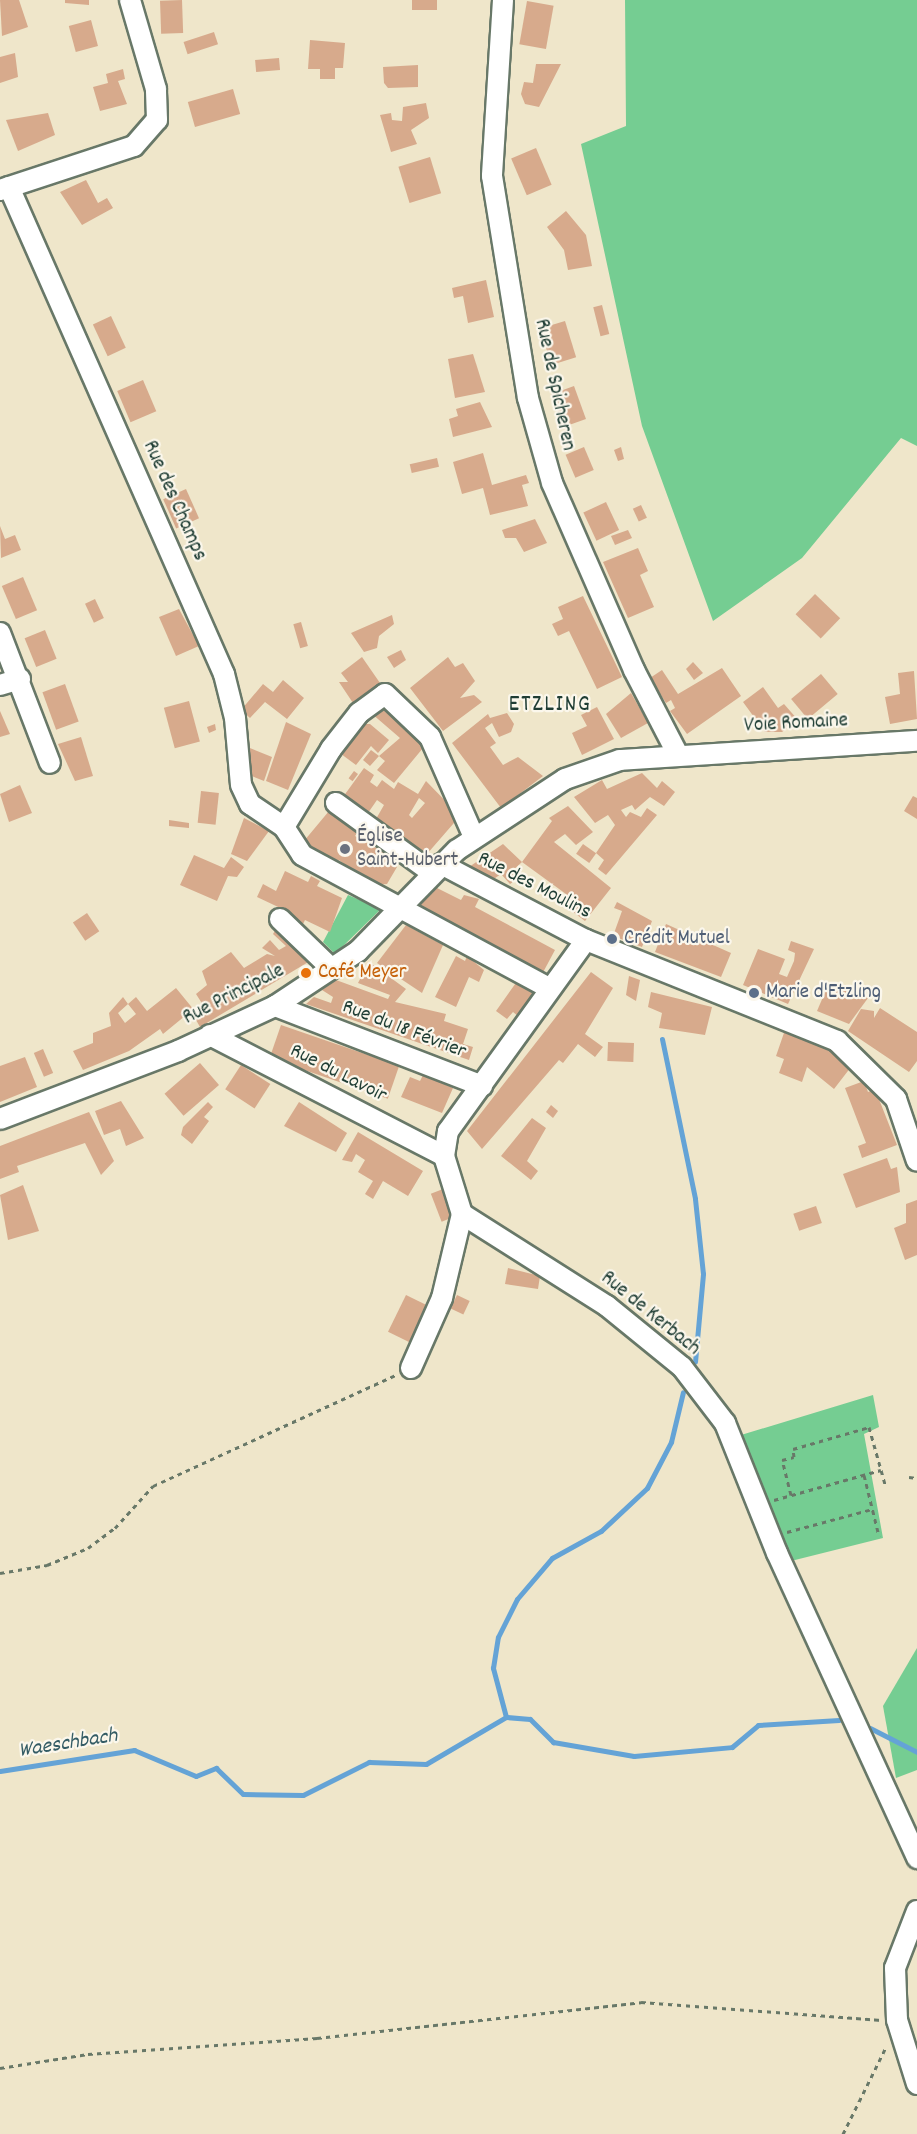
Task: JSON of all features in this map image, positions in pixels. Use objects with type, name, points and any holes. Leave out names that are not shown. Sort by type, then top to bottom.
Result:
[{"type":"street","points":[[4,188],[134,146],[157,120],[156,89],[130,0]]},
{"type":"street","name":"Rue de Spicheren","points":[[503,0],[492,176],[528,398],[552,483],[634,670],[678,755]]},
{"type":"street","name":"Rue des Champs","points":[[4,188],[224,674],[235,718],[241,785],[250,804],[284,827]]},
{"type":"street","points":[[0,633],[20,679],[50,763]]},
{"type":"street","points":[[0,685],[20,679]]},
{"type":"street","points":[[474,837],[430,737],[385,694],[359,713],[331,749],[284,827],[302,855],[398,911],[549,988]]},
{"type":"street","name":"Voie Romaine","points":[[678,755],[917,741]]},
{"type":"street","name":"Rue Principale","points":[[0,1119],[210,1035],[275,1006],[358,951],[436,868],[474,837],[565,779],[620,760],[678,755]]},
{"type":"street","name":"Rue des Moulins","points":[[336,803],[436,868],[586,940],[837,1041],[896,1099],[917,1161]]},
{"type":"street","points":[[280,919],[331,968]]},
{"type":"street","points":[[411,1368],[442,1298],[462,1214],[444,1156],[448,1131],[482,1086],[549,988],[586,940]]},
{"type":"street","name":"Rue du 18 Février","points":[[275,1006],[482,1086]]},
{"type":"street","name":"Rue du Lavoir","points":[[210,1035],[444,1156]]},
{"type":"street","name":"Rue de Kerbach","points":[[462,1214],[598,1299],[682,1367],[725,1423],[771,1537],[851,1718],[917,1858]]},
{"type":"street","points":[[917,1911],[896,1968],[897,2020],[917,2084]]},
{"type":"path","points":[[0,1573],[47,1565],[88,1548],[115,1528],[153,1486],[411,1368]]},
{"type":"path","points":[[791,1495],[782,1460],[794,1456],[793,1449],[869,1427],[885,1484]]},
{"type":"path","points":[[758,1504],[881,1470]]},
{"type":"path","points":[[864,1475],[879,1536]]},
{"type":"path","points":[[909,1477],[917,1478]]},
{"type":"path","points":[[771,1537],[872,1509]]},
{"type":"path","points":[[0,2068],[88,2054],[316,2038],[641,2002],[897,2020],[843,2134]]},
{"type":"green space","points":[[625,0],[917,0],[917,446],[901,438],[802,558],[713,621],[642,426],[581,144],[626,126]]},
{"type":"green space","points":[[348,895],[381,909],[335,954],[323,942]]},
{"type":"green space","points":[[873,1395],[879,1427],[864,1434],[883,1538],[791,1561],[741,1435]]},
{"type":"green space","points":[[917,1648],[917,1770],[896,1778],[883,1706]]},
{"type":"building","points":[[0,0],[19,0],[28,27],[2,36]]},
{"type":"building","points":[[65,0],[89,0],[89,5],[65,3]]},
{"type":"building","points":[[182,0],[183,33],[161,34],[160,1]]},
{"type":"building","points":[[412,0],[437,0],[437,10],[412,10]]},
{"type":"building","points":[[527,1],[554,6],[546,49],[519,44]]},
{"type":"building","points":[[91,20],[98,46],[76,52],[69,26]]},
{"type":"building","points":[[214,32],[218,44],[188,54],[184,42]]},
{"type":"building","points":[[310,40],[345,43],[343,68],[335,68],[335,79],[320,79],[320,69],[308,69]]},
{"type":"building","points":[[15,53],[18,77],[0,83],[0,57]]},
{"type":"building","points":[[279,58],[280,70],[256,72],[255,60]]},
{"type":"building","points":[[536,64],[561,64],[539,107],[525,104],[521,94],[524,82],[533,83]]},
{"type":"building","points":[[418,65],[418,87],[388,88],[384,83],[383,67]]},
{"type":"building","points":[[123,69],[125,79],[118,81],[127,104],[100,111],[93,87],[108,83],[106,74]]},
{"type":"building","points":[[233,89],[240,114],[195,127],[188,102]]},
{"type":"building","points":[[426,103],[429,118],[411,130],[417,144],[391,152],[380,115],[391,113],[392,120],[402,121],[403,107]]},
{"type":"building","points":[[48,113],[55,135],[18,151],[6,120]]},
{"type":"building","points":[[536,148],[552,185],[527,195],[511,159]]},
{"type":"building","points":[[430,157],[441,193],[410,203],[398,167]]},
{"type":"building","points":[[86,180],[98,203],[107,198],[113,208],[82,225],[60,192]]},
{"type":"building","points":[[566,211],[586,235],[592,266],[568,270],[564,250],[547,227]]},
{"type":"building","points":[[486,280],[494,317],[468,323],[463,296],[454,298],[452,288]]},
{"type":"building","points":[[602,305],[609,334],[601,336],[593,307]]},
{"type":"building","points":[[111,316],[126,348],[108,356],[93,324]]},
{"type":"building","points":[[565,321],[576,357],[551,365],[540,329]]},
{"type":"building","points":[[473,354],[485,392],[455,398],[448,359]]},
{"type":"building","points":[[143,380],[156,411],[131,422],[117,391]]},
{"type":"building","points":[[574,386],[586,419],[563,427],[551,394]]},
{"type":"building","points":[[480,402],[492,427],[453,437],[449,419],[458,416],[456,409]]},
{"type":"building","points":[[584,447],[594,470],[575,478],[566,455]]},
{"type":"building","points":[[621,447],[624,459],[618,461],[614,450]]},
{"type":"building","points":[[483,453],[492,485],[526,475],[529,483],[522,485],[528,506],[490,515],[483,488],[462,494],[453,462]]},
{"type":"building","points":[[437,458],[439,467],[412,473],[410,464]]},
{"type":"building","points":[[186,489],[199,518],[176,528],[163,499]]},
{"type":"building","points":[[606,502],[619,530],[596,541],[583,513]]},
{"type":"building","points":[[641,505],[647,518],[639,521],[633,509]]},
{"type":"building","points":[[535,519],[547,543],[524,552],[516,538],[505,538],[502,530]]},
{"type":"building","points":[[0,526],[5,539],[15,535],[21,550],[1,558]]},
{"type":"building","points":[[628,530],[632,538],[615,545],[611,536]]},
{"type":"building","points":[[638,548],[648,571],[640,575],[654,607],[628,618],[603,562]]},
{"type":"building","points":[[23,577],[37,610],[16,619],[2,586]]},
{"type":"building","points":[[815,594],[840,618],[821,638],[796,614]]},
{"type":"building","points":[[583,596],[622,677],[597,689],[569,631],[558,636],[552,624],[563,619],[558,607]]},
{"type":"building","points":[[95,599],[104,618],[94,623],[85,604]]},
{"type":"building","points":[[179,609],[199,646],[176,656],[159,617]]},
{"type":"building","points":[[392,615],[394,624],[379,636],[377,648],[364,652],[351,633]]},
{"type":"building","points":[[301,622],[308,646],[300,648],[293,624]]},
{"type":"building","points":[[45,630],[57,659],[36,667],[25,638]]},
{"type":"building","points":[[401,650],[406,660],[394,668],[387,657]]},
{"type":"building","points":[[362,657],[380,683],[353,703],[339,682],[348,682],[341,673]]},
{"type":"building","points":[[448,657],[455,667],[463,663],[475,681],[460,698],[474,695],[482,702],[443,731],[410,688]]},
{"type":"building","points":[[693,662],[703,673],[694,680],[686,669]]},
{"type":"building","points":[[722,668],[741,696],[687,734],[670,711],[675,708],[671,700],[666,703],[650,678],[662,670],[678,694]]},
{"type":"building","points":[[914,671],[917,719],[890,724],[885,697],[900,694],[898,673]]},
{"type":"building","points":[[821,674],[838,694],[808,719],[791,699]]},
{"type":"building","points":[[283,680],[304,698],[287,719],[265,702],[250,718],[241,710],[263,684],[273,692]]},
{"type":"building","points":[[65,684],[79,722],[56,730],[42,692]]},
{"type":"building","points":[[763,687],[778,708],[784,704],[798,720],[782,732],[765,732],[743,702]]},
{"type":"building","points":[[631,693],[648,723],[621,738],[606,714]]},
{"type":"building","points":[[189,701],[200,742],[175,748],[164,708]]},
{"type":"building","points":[[384,705],[428,742],[394,783],[377,770],[385,761],[379,756],[400,738],[371,713]]},
{"type":"building","points":[[597,707],[614,739],[582,755],[572,733],[587,726],[581,715]]},
{"type":"building","points":[[0,711],[10,734],[0,737]]},
{"type":"building","points":[[507,713],[514,724],[511,732],[499,737],[492,723],[485,728],[496,743],[490,747],[503,765],[518,757],[543,776],[501,808],[452,743],[488,714],[490,718]]},
{"type":"building","points":[[286,722],[311,734],[288,790],[266,781]]},
{"type":"building","points":[[215,724],[216,730],[209,733],[207,727]]},
{"type":"building","points":[[359,724],[370,724],[389,740],[378,753],[371,746],[356,765],[337,751]]},
{"type":"building","points":[[81,737],[93,776],[75,781],[58,744]]},
{"type":"building","points":[[245,746],[272,757],[264,781],[247,774]]},
{"type":"building","points":[[371,750],[379,756],[370,766],[363,760]]},
{"type":"building","points":[[364,768],[374,775],[370,782],[377,787],[382,780],[394,789],[398,782],[418,794],[426,781],[460,816],[427,854],[376,819],[384,805],[377,800],[368,813],[343,797]],"holes":[[[419,798],[425,803],[412,818],[409,815]]]},
{"type":"building","points":[[354,771],[358,774],[353,781],[349,778]]},
{"type":"building","points":[[642,773],[657,788],[662,781],[675,792],[664,806],[650,797],[635,810],[632,805],[621,810],[626,817],[630,812],[641,817],[647,808],[657,815],[606,875],[598,869],[604,860],[596,853],[615,825],[608,815],[595,823],[574,797],[602,780],[607,789]]},
{"type":"building","points":[[20,785],[32,813],[9,822],[0,794]]},
{"type":"building","points":[[201,791],[219,793],[216,825],[198,823]]},
{"type":"building","points":[[913,796],[917,798],[917,819],[904,811]]},
{"type":"building","points":[[568,806],[593,832],[576,845],[565,834],[554,842],[611,888],[585,921],[560,902],[566,894],[522,862],[552,821],[549,818]]},
{"type":"building","name":"Église Saint-Hubert","points":[[329,811],[360,829],[355,836],[390,856],[397,867],[387,884],[371,885],[339,860],[335,865],[312,854],[304,841]]},
{"type":"building","points":[[244,818],[269,831],[247,861],[231,854]]},
{"type":"building","points":[[169,820],[189,823],[189,828],[169,826]]},
{"type":"building","points":[[503,844],[522,862],[511,872],[517,879],[510,884],[501,874],[485,885],[466,869]]},
{"type":"building","points":[[583,844],[596,853],[589,863],[576,854]]},
{"type":"building","points":[[194,855],[224,868],[231,857],[244,867],[237,877],[228,876],[217,901],[180,885]]},
{"type":"building","points":[[285,871],[308,882],[311,876],[320,881],[317,886],[342,898],[330,932],[305,920],[302,926],[293,914],[257,897],[263,884],[276,891]]},
{"type":"building","points":[[431,885],[461,900],[464,895],[479,899],[475,907],[555,950],[540,978],[412,912]]},
{"type":"building","points":[[617,902],[652,921],[642,947],[613,936],[622,911],[614,908]]},
{"type":"building","points":[[87,913],[99,931],[85,941],[73,923]]},
{"type":"building","points":[[279,924],[315,958],[200,1027],[191,1011],[163,1034],[160,1029],[129,1051],[83,1070],[73,1051],[93,1043],[93,1033],[111,1026],[109,1013],[123,997],[128,1004],[136,997],[147,1011],[176,988],[194,1010],[203,1005],[196,994],[207,985],[202,971],[231,952],[244,968],[267,954],[275,956],[262,948],[270,940],[279,950],[286,946],[273,934]],"holes":[[[128,1004],[136,1014],[125,1023],[118,1013]]]},
{"type":"building","points":[[666,924],[731,953],[721,977],[655,952]]},
{"type":"building","points":[[406,925],[443,945],[422,993],[377,963]]},
{"type":"building","points":[[791,941],[814,949],[788,1004],[743,985],[758,949],[785,959],[779,974],[787,977],[795,953],[788,950]]},
{"type":"building","points":[[456,956],[465,961],[467,956],[484,970],[479,982],[469,977],[456,1007],[435,997]]},
{"type":"building","points":[[369,962],[406,989],[395,1002],[446,1014],[444,1021],[468,1029],[463,1044],[473,1047],[469,1060],[306,1004],[314,997],[331,1003],[333,997],[322,990],[336,980],[388,999],[390,995],[358,983]]},
{"type":"building","points":[[591,972],[613,988],[585,1034],[603,1047],[595,1057],[578,1044],[563,1063],[559,1060],[482,1149],[467,1131]]},
{"type":"building","points":[[629,976],[640,980],[636,1001],[626,995]]},
{"type":"building","points":[[518,980],[535,994],[518,1016],[513,1012],[507,1019],[496,1011]]},
{"type":"building","points":[[829,983],[868,998],[849,1024],[817,1011]]},
{"type":"building","points":[[651,992],[712,1007],[705,1035],[659,1028],[662,1013],[648,1007]]},
{"type":"building","points":[[880,1008],[917,1032],[917,1061],[909,1072],[848,1031],[861,1009],[874,1011],[874,1018]]},
{"type":"building","points":[[281,1025],[399,1066],[388,1099],[270,1058]]},
{"type":"building","points":[[785,1030],[820,1043],[851,1067],[834,1089],[807,1067],[802,1082],[779,1073],[784,1059],[776,1056]]},
{"type":"building","points":[[608,1042],[634,1043],[633,1062],[607,1061]]},
{"type":"building","points":[[43,1049],[53,1073],[44,1077],[34,1053]]},
{"type":"building","points":[[25,1057],[37,1087],[0,1102],[0,1066]]},
{"type":"building","points":[[200,1063],[219,1085],[184,1116],[165,1094]]},
{"type":"building","points":[[241,1065],[270,1084],[255,1108],[225,1089]]},
{"type":"building","points":[[423,1075],[453,1088],[442,1113],[401,1097],[410,1077],[420,1081]]},
{"type":"building","points":[[864,1081],[868,1092],[875,1089],[897,1145],[862,1158],[858,1146],[866,1143],[845,1088]]},
{"type":"building","points":[[121,1101],[144,1138],[126,1146],[120,1129],[104,1135],[95,1111]]},
{"type":"building","points":[[208,1102],[213,1107],[204,1117],[209,1121],[192,1144],[181,1135],[183,1127]]},
{"type":"building","points":[[299,1102],[347,1133],[336,1152],[284,1126]]},
{"type":"building","points":[[551,1105],[558,1111],[553,1118],[546,1112]]},
{"type":"building","points":[[89,1112],[114,1161],[101,1175],[85,1143],[17,1166],[19,1172],[0,1179],[0,1146]]},
{"type":"building","points":[[532,1118],[546,1128],[527,1161],[538,1171],[531,1180],[501,1156]]},
{"type":"building","points":[[358,1132],[423,1171],[408,1196],[383,1181],[373,1199],[365,1194],[373,1181],[358,1172],[365,1160],[356,1154],[352,1162],[342,1160]]},
{"type":"building","points":[[887,1158],[891,1169],[897,1167],[900,1192],[856,1208],[843,1174]]},
{"type":"building","points":[[23,1185],[39,1231],[8,1240],[0,1195]]},
{"type":"building","points":[[443,1189],[454,1217],[442,1222],[431,1194]]},
{"type":"building","points":[[917,1200],[917,1255],[905,1260],[894,1228],[906,1223],[906,1204]]},
{"type":"building","points":[[816,1206],[822,1223],[799,1231],[793,1214]]},
{"type":"building","points":[[508,1268],[540,1276],[538,1289],[505,1284]]},
{"type":"building","points":[[406,1295],[428,1306],[410,1343],[388,1332]]},
{"type":"building","points":[[457,1295],[470,1301],[463,1315],[451,1309]]},
{"type":"waterway","points":[[662,1039],[695,1199],[703,1274],[695,1362]]},
{"type":"waterway","points":[[506,1717],[493,1668],[498,1637],[517,1599],[552,1558],[601,1531],[647,1488],[671,1442],[683,1392]]},
{"type":"waterway","name":"Waeschbach","points":[[0,1771],[134,1750],[196,1776],[216,1768],[243,1794],[303,1795],[369,1762],[426,1764],[506,1717],[530,1719],[553,1742],[634,1756],[732,1747],[758,1725],[839,1720]]},
{"type":"waterway","name":"Waeschbach","points":[[870,1728],[917,1752]]},
{"type":"place","name":"Église Saint-Hubert","points":[[345,849]]},
{"type":"place","name":"Crédit Mutuel","points":[[612,939]]},
{"type":"place","name":"Café Meyer","points":[[306,973]]},
{"type":"place","name":"Marie d'Etzling","points":[[754,993]]},
{"type":"district","name":"ETZLING","points":[[550,706]]}]
